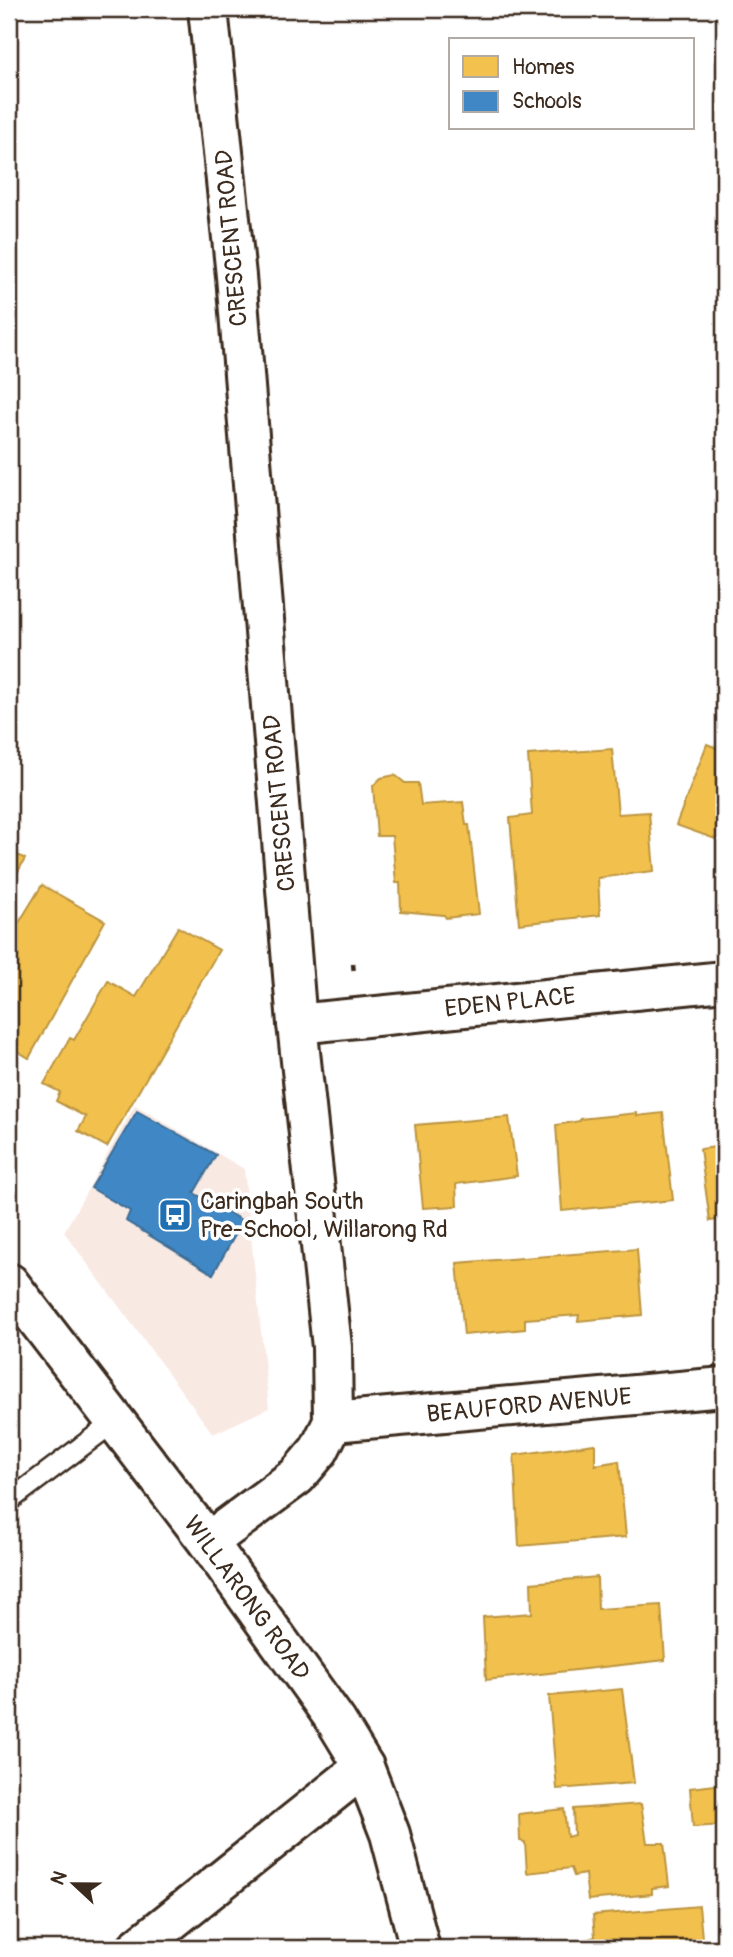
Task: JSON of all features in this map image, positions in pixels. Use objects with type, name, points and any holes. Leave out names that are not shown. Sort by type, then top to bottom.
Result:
[{"type":"street","name":"CRESCENT ROAD","points":[[208,9],[237,290],[297,1024],[332,1346],[333,1422],[319,1450],[298,1476],[208,1542]]},
{"type":"street","name":"EDEN PLACE","points":[[297,1024],[724,981]]},
{"type":"street","name":"WILLARONG ROAD","points":[[9,1283],[208,1542],[335,1721],[364,1767],[390,1834],[420,1948]]},
{"type":"street","name":"BEAUFORD AVENUE","points":[[333,1422],[724,1387]]},
{"type":"street","points":[[136,1948],[364,1767]]},
{"type":"lane","points":[[9,1501],[114,1422]]},
{"type":"shaded area","points":[[135,1105],[244,1169],[269,1408],[213,1434],[64,1232]]},
{"type":"building: Homes","points":[[707,744],[724,751],[724,842],[676,825]]},
{"type":"building: Homes","points":[[612,749],[618,814],[649,812],[654,871],[598,878],[600,915],[519,924],[510,818],[532,815],[528,755]]},
{"type":"building: Homes","points":[[395,775],[405,783],[418,783],[421,805],[463,802],[466,825],[469,825],[479,914],[446,918],[444,915],[401,911],[400,883],[396,883],[392,836],[377,836],[373,786],[381,778]]},
{"type":"building: Homes","points":[[9,850],[25,859],[9,888]]},
{"type":"building: Homes","points":[[42,885],[105,921],[29,1058],[9,1046],[9,939]]},
{"type":"building: Homes","points":[[178,927],[219,950],[107,1147],[78,1131],[86,1117],[56,1101],[60,1092],[44,1084],[70,1038],[74,1040],[108,981],[136,997]]},
{"type":"building: Homes","points":[[637,1113],[637,1116],[663,1113],[673,1200],[562,1211],[556,1125],[580,1119]]},
{"type":"building: Homes","points":[[509,1117],[517,1176],[456,1184],[457,1206],[423,1208],[415,1125]]},
{"type":"building: Homes","points":[[724,1146],[724,1219],[710,1221],[700,1149]]},
{"type":"building: Homes","points":[[637,1249],[642,1315],[578,1321],[579,1315],[525,1319],[525,1329],[464,1335],[457,1263]]},
{"type":"building: Homes","points":[[595,1444],[595,1465],[619,1461],[626,1537],[519,1546],[514,1455]]},
{"type":"building: Homes","points":[[597,1577],[598,1609],[661,1605],[665,1660],[486,1680],[483,1617],[532,1613],[531,1583]]},
{"type":"building: Homes","points":[[622,1689],[634,1783],[557,1789],[549,1696]]},
{"type":"building: Homes","points":[[724,1784],[724,1825],[693,1827],[690,1788]]},
{"type":"building: Homes","points":[[641,1804],[647,1843],[664,1843],[669,1886],[652,1888],[652,1894],[588,1900],[585,1874],[574,1876],[571,1868],[527,1873],[525,1842],[520,1841],[519,1814],[564,1809],[567,1837],[574,1835],[573,1809]]},
{"type":"building: Homes","points":[[699,1906],[703,1948],[589,1948],[588,1939],[595,1937],[593,1915]]},
{"type":"building: Schools","points":[[137,1111],[216,1155],[194,1193],[243,1221],[213,1274],[126,1221],[130,1211],[91,1188]]},
{"type":"place","name":"Caringbah South Pre-School, Willarong Rd","points":[[175,1215]]}]
